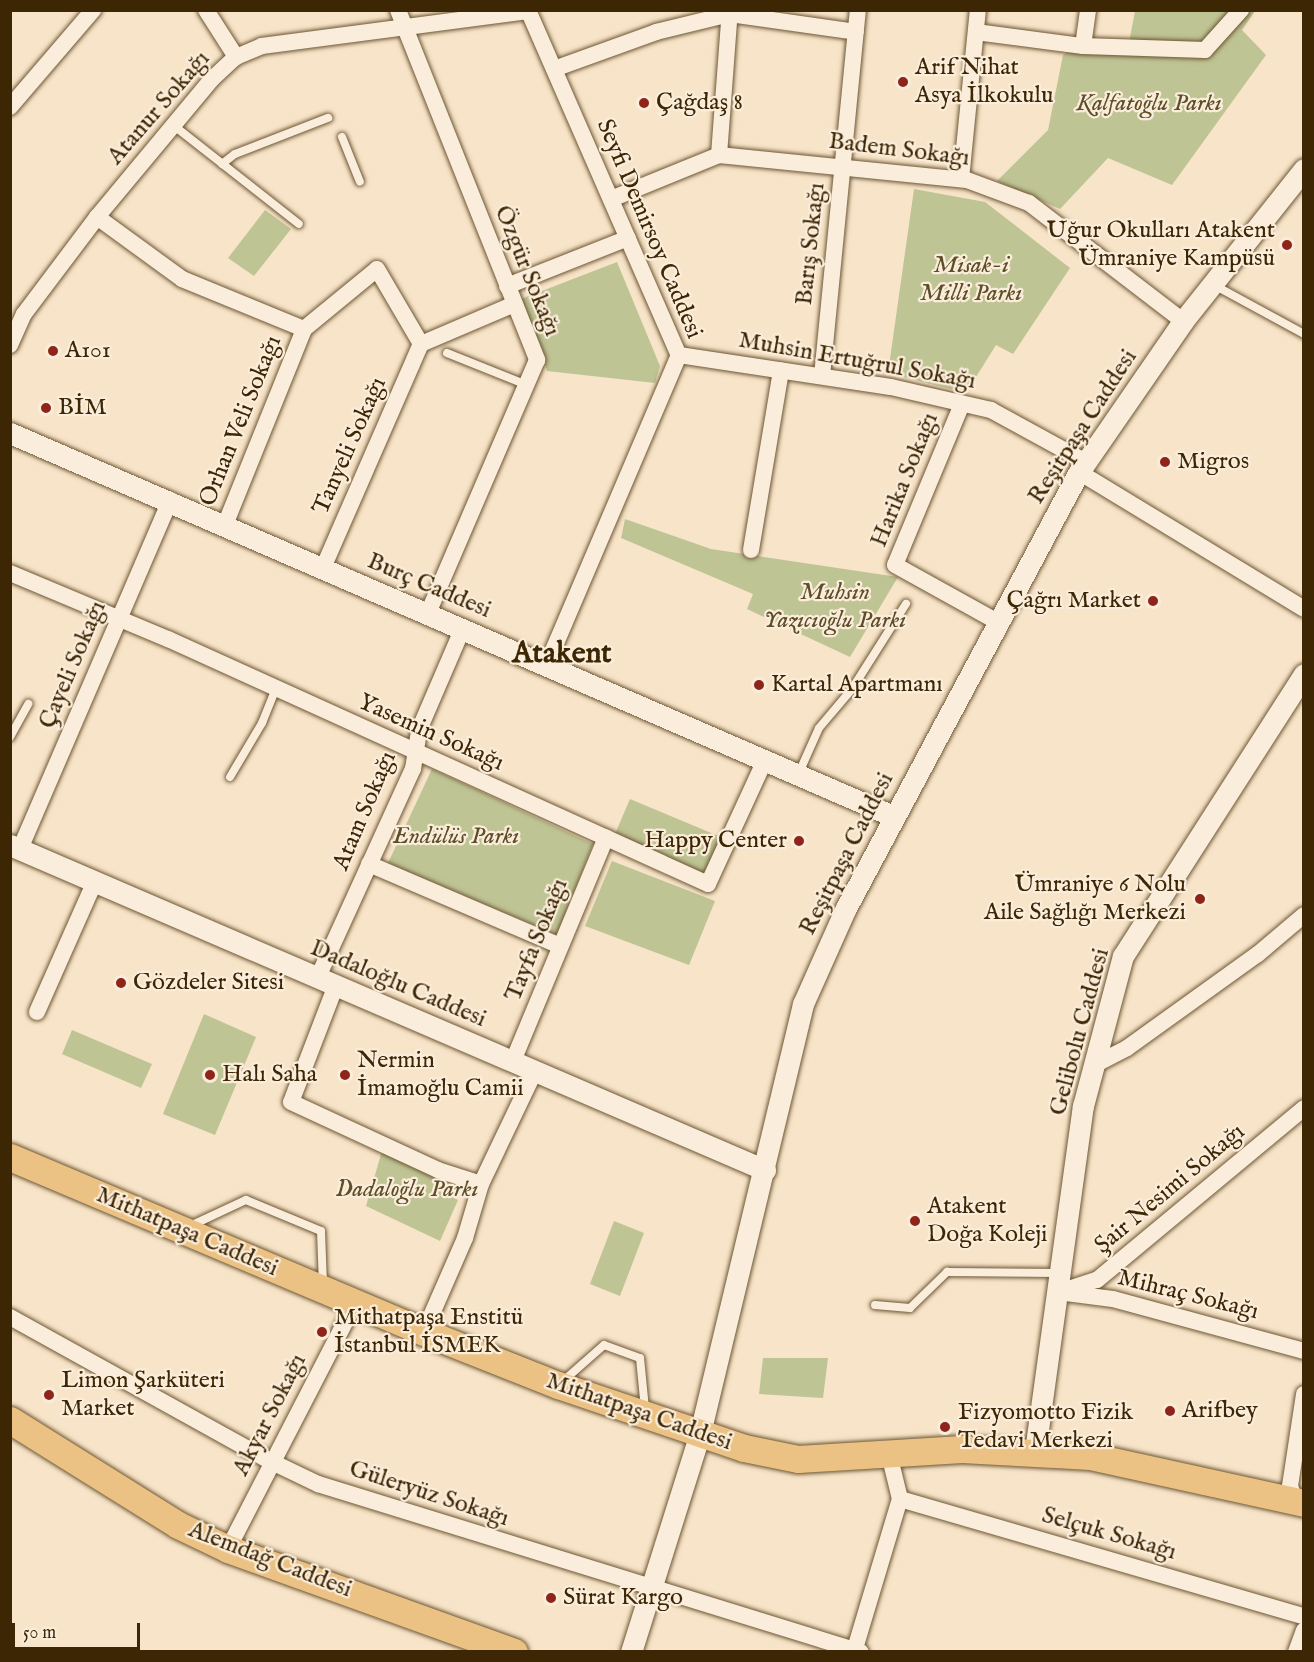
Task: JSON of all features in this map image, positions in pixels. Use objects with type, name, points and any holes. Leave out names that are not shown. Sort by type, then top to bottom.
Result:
[{"type":"main road","name":"Mithatpaşa Caddesi","points":[[10,1157],[424,1332],[558,1385],[744,1448],[798,1459],[962,1449],[1035,1451],[1123,1461],[1300,1503]]},
{"type":"main road","name":"Alemdağ Caddesi","points":[[10,1420],[178,1525],[228,1549],[514,1652]]},
{"type":"street","points":[[10,107],[93,10]]},
{"type":"street","points":[[206,10],[236,57]]},
{"type":"street","name":"Özgür Sokağı","points":[[398,10],[537,360],[428,613]]},
{"type":"street","name":"Barış Sokağı","points":[[822,376],[858,10]]},
{"type":"street","points":[[961,179],[978,10]]},
{"type":"street","points":[[1083,46],[1088,10]]},
{"type":"street","points":[[976,32],[1083,46],[1205,50],[1241,10]]},
{"type":"street","name":"Atanur Sokağı","points":[[10,345],[17,311],[173,125],[236,57],[262,46],[528,11]]},
{"type":"street","name":"Seyfi Demirsoy Caddesi","points":[[528,11],[679,355],[547,665]]},
{"type":"street","points":[[554,69],[656,32],[730,12],[856,32]]},
{"type":"street","points":[[719,154],[730,12]]},
{"type":"street","name":"Badem Sokağı","points":[[611,199],[719,154],[961,179],[1029,203],[1183,321]]},
{"type":"street","name":"Reşitpaşa Caddesi","points":[[632,1652],[700,1433],[765,1170],[803,1004],[893,816],[1083,467],[1183,321],[1304,169]]},
{"type":"street","points":[[97,217],[182,279],[304,329]]},
{"type":"street","points":[[507,286],[628,238]]},
{"type":"street","name":"Orhan Veli Sokağı","points":[[225,525],[304,329],[377,269],[421,344]]},
{"type":"street","points":[[421,344],[514,304]]},
{"type":"street","name":"Tanyeli Sokağı","points":[[322,568],[421,344]]},
{"type":"street","name":"Muhsin Ertuğrul Sokağı","points":[[679,355],[822,376],[991,410],[1304,609]]},
{"type":"street","points":[[751,550],[780,370]]},
{"type":"street","name":"Harika Sokağı","points":[[962,404],[895,565],[999,622]]},
{"type":"street","name":"Burç Caddesi","points":[[10,433],[893,816]]},
{"type":"street","name":"Çayeli Sokağı","points":[[15,847],[170,501]]},
{"type":"street","name":"Yasemin Sokağı","points":[[10,573],[119,619],[708,884],[764,762]]},
{"type":"street","name":"Atam Sokağı","points":[[463,628],[418,730],[413,769],[369,864],[327,981],[291,1102],[438,1170],[481,1184]]},
{"type":"street","name":"Gelibolu Caddesi","points":[[1035,1451],[1061,1282],[1083,1106],[1123,956],[1303,677]]},
{"type":"street","name":"Tayfa Sokağı","points":[[513,1061],[606,838]]},
{"type":"street","name":"Dadaloğlu Caddesi","points":[[15,847],[765,1170]]},
{"type":"street","points":[[369,864],[560,946]]},
{"type":"street","points":[[37,1012],[95,881]]},
{"type":"street","points":[[1094,1065],[1146,1035],[1258,954],[1304,915]]},
{"type":"street","points":[[424,1332],[465,1238],[481,1184],[535,1071]]},
{"type":"street","name":"Şair Nesimi Sokağı","points":[[1061,1282],[1097,1280],[1304,1108]]},
{"type":"street","name":"Mihraç Sokağı","points":[[1061,1282],[1113,1299],[1304,1351]]},
{"type":"street","name":"Akyar Sokağı","points":[[228,1549],[355,1303]]},
{"type":"street","name":"Güleryüz Sokağı","points":[[10,1317],[272,1462],[318,1484],[856,1651]]},
{"type":"street","points":[[1300,1503],[1290,1486],[1304,1394]]},
{"type":"street","points":[[856,1651],[900,1499],[889,1454]]},
{"type":"street","name":"Selçuk Sokağı","points":[[900,1499],[1304,1616]]},
{"type":"street","points":[[1299,1651],[1304,1630]]},
{"type":"lane","points":[[222,164],[235,154],[328,118]]},
{"type":"lane","points":[[173,125],[299,225]]},
{"type":"lane","points":[[342,137],[360,182]]},
{"type":"lane","points":[[1212,283],[1304,334]]},
{"type":"lane","points":[[447,353],[527,385]]},
{"type":"lane","points":[[797,776],[819,728],[852,689],[906,604]]},
{"type":"lane","points":[[230,777],[262,723],[275,690]]},
{"type":"lane","points":[[10,737],[28,704]]},
{"type":"lane","points":[[183,1229],[246,1200],[321,1231],[323,1289]]},
{"type":"lane","points":[[875,1305],[910,1308],[947,1272],[1061,1282]]},
{"type":"lane","points":[[558,1385],[604,1345],[640,1358],[646,1416]]},
{"type":"green space","name":"Kalfatoğlu Parkı","points":[[1135,11],[1255,11],[1242,30],[1266,55],[1172,185],[1108,158],[1060,209],[997,181],[1048,130],[1063,55],[1093,39],[1129,43]]},
{"type":"green space","name":"Misak-i Milli Parkı","points":[[914,189],[985,202],[1070,268],[1013,354],[996,345],[966,393],[888,373]]},
{"type":"green space","points":[[265,210],[291,229],[254,276],[228,258]]},
{"type":"green space","points":[[617,262],[660,366],[655,383],[547,371],[521,299]]},
{"type":"green space","name":"Muhsin Yazıcıoğlu Parkı","points":[[625,519],[711,549],[898,577],[850,657],[747,609],[753,594],[621,538]]},
{"type":"green space","name":"Endülüs Parkı","points":[[432,769],[593,844],[557,935],[388,863]]},
{"type":"green space","points":[[630,799],[728,840],[704,881],[612,841]]},
{"type":"green space","points":[[612,861],[715,901],[689,965],[585,926]]},
{"type":"green space","name":"Halı Saha","points":[[204,1014],[256,1037],[215,1135],[163,1114]]},
{"type":"green space","points":[[72,1030],[152,1064],[141,1088],[62,1054]]},
{"type":"green space","name":"Dadaloğlu Parkı","points":[[384,1144],[438,1170],[440,1191],[458,1200],[440,1241],[366,1206]]},
{"type":"green space","points":[[614,1221],[644,1233],[620,1296],[590,1284]]},
{"type":"green space","points":[[763,1358],[828,1358],[823,1398],[759,1394]]},
{"type":"place","name":"Arif Nihat Asya İlkokulu","points":[[903,82]]},
{"type":"place","name":"Çağdaş 8","points":[[644,103]]},
{"type":"place","name":"Uğur Okulları Atakent Ümraniye Kampüsü","points":[[1287,245]]},
{"type":"place","name":"A101","points":[[53,351]]},
{"type":"place","name":"BİM","points":[[46,408]]},
{"type":"place","name":"Migros","points":[[1165,462]]},
{"type":"place","name":"Çağrı Market","points":[[1153,601]]},
{"type":"place","name":"Kartal Apartmanı","points":[[759,685]]},
{"type":"place","name":"Happy Center","points":[[799,841]]},
{"type":"place","name":"Ümraniye 6 Nolu Aile Sağlığı Merkezi","points":[[1200,899]]},
{"type":"place","name":"Gözdeler Sitesi","points":[[121,983]]},
{"type":"place","name":"Halı Saha","points":[[210,1075]]},
{"type":"place","name":"Nermin İmamoğlu Camii","points":[[345,1075]]},
{"type":"place","name":"Atakent Doğa Koleji","points":[[915,1221]]},
{"type":"place","name":"Mithatpaşa Enstitü İstanbul İSMEK","points":[[322,1332]]},
{"type":"place","name":"Limon Şarküteri Market","points":[[49,1395]]},
{"type":"place","name":"Arifbey","points":[[1170,1411]]},
{"type":"place","name":"Fizyomotto Fizik Tedavi Merkezi","points":[[945,1427]]},
{"type":"place","name":"Sürat Kargo","points":[[551,1598]]},
{"type":"district","name":"Atakent","points":[[562,654]]}]
